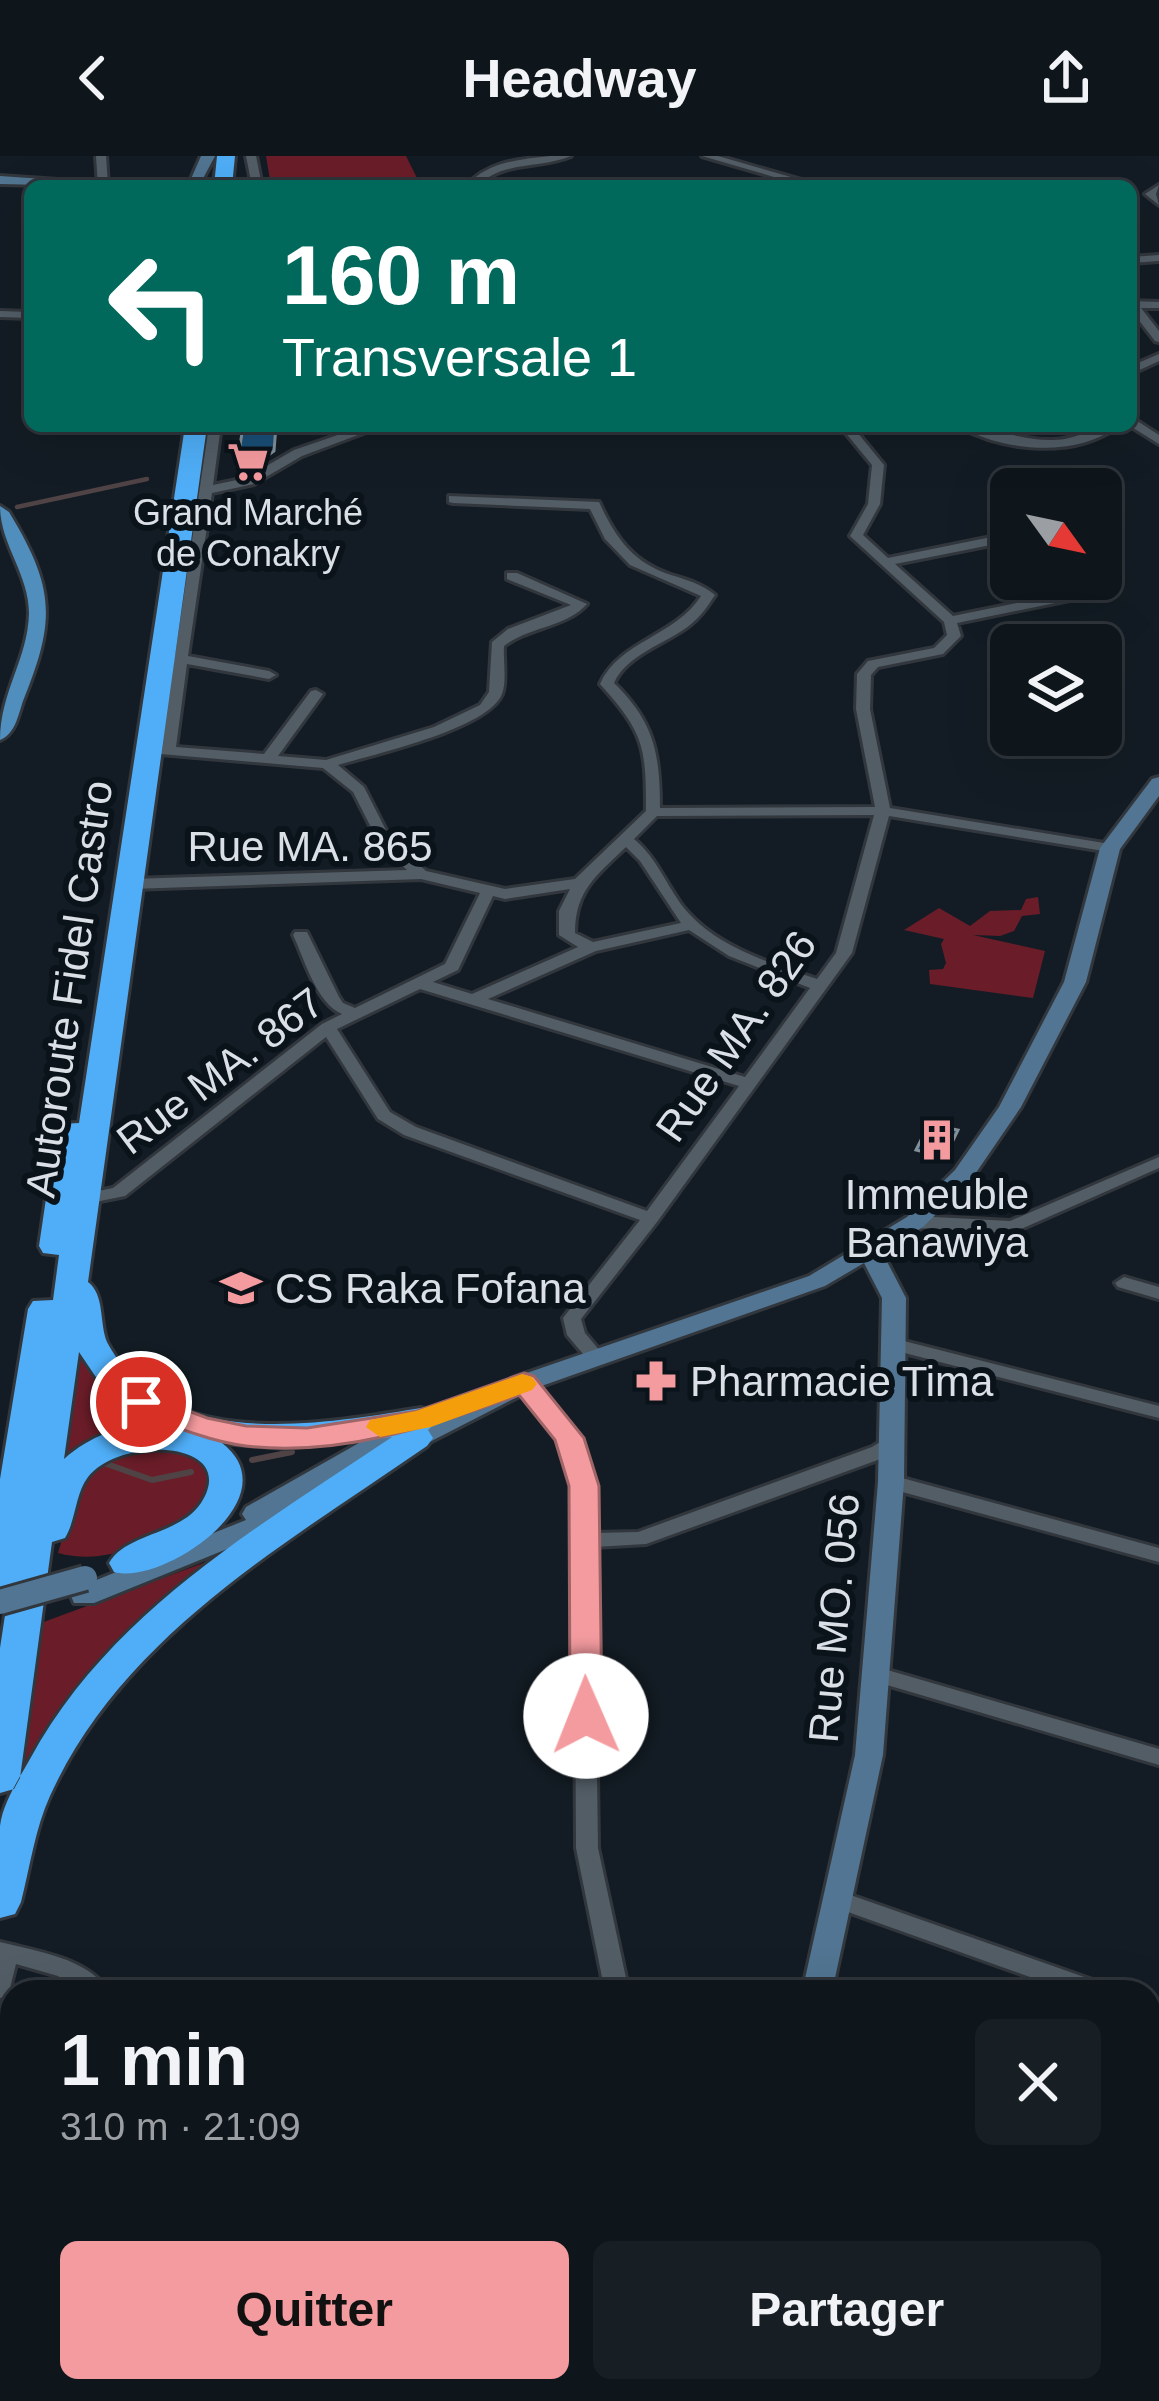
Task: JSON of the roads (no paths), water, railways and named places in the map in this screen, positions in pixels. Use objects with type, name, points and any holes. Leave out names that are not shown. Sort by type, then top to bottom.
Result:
[{"type":"highway","name":"Autoroute Fidel Castro","points":[[0,1588],[177,432]]},
{"type":"highway","name":"Autoroute Fidel Castro","points":[[0,1778],[10,1625],[85,1199],[131,884],[158,750],[195,432]]},
{"type":"highway","points":[[75,1256],[89,1340],[111,1376],[141,1402],[201,1426],[246,1436],[307,1438],[418,1429]]},
{"type":"highway","points":[[0,1902],[28,1799],[57,1744],[123,1653],[197,1586],[418,1429]]},
{"type":"highway","points":[[10,1625],[62,1496],[84,1458],[111,1442],[142,1433],[177,1436],[208,1451],[225,1472],[226,1485],[212,1514],[178,1539],[127,1563]]},
{"type":"highway","points":[[307,1438],[335,1477]]},
{"type":"main road","points":[[0,734],[5,708],[32,654],[41,600],[39,583],[1,513]]},
{"type":"main road","points":[[0,1602],[85,1587],[259,1528],[418,1429],[524,1383],[817,1281],[871,1253],[915,1222],[963,1175],[1010,1107],[1075,982],[1110,848],[1148,812],[1159,783]]},
{"type":"main road","name":"Rue MO. 056","points":[[820,1980],[869,1756],[891,1482],[895,1298],[871,1253]]},
{"type":"main road","points":[[10,1625],[127,1563],[250,1517],[335,1477]]},
{"type":"street","points":[[496,160],[566,156]]},
{"type":"street","points":[[707,156],[796,180]]},
{"type":"street","points":[[1159,188],[1150,194],[1159,202]]},
{"type":"street","points":[[1137,310],[1159,339]]},
{"type":"street","points":[[213,432],[179,658],[158,750],[327,764],[439,730],[485,708],[496,692],[497,645],[512,632],[580,604],[512,576]]},
{"type":"street","points":[[206,490],[250,481],[298,453],[359,432]]},
{"type":"street","points":[[851,432],[878,465],[874,504],[856,536],[950,620],[1049,600]]},
{"type":"street","points":[[983,432],[1012,441],[1077,445],[1101,432]]},
{"type":"street","points":[[453,499],[595,505],[613,542],[642,566],[692,583],[708,595],[690,620],[617,664],[608,676],[607,684],[634,708],[646,732],[653,764],[653,812],[580,883],[567,911],[567,935],[591,947]]},
{"type":"street","points":[[887,562],[990,541]]},
{"type":"street","name":"Rue MA. 826","points":[[596,1357],[576,1335],[572,1318],[844,953],[883,811],[862,709],[864,674],[873,664],[938,651],[954,636],[950,620]]},
{"type":"street","points":[[179,658],[269,676]]},
{"type":"street","points":[[270,757],[316,694]]},
{"type":"street","points":[[327,764],[359,790],[386,842],[421,874]]},
{"type":"street","points":[[653,812],[883,811],[1110,848]]},
{"type":"street","points":[[627,840],[644,852],[663,890],[691,925],[759,964],[820,986]]},
{"type":"street","name":"Rue MA. 865","points":[[131,884],[421,874],[487,893]]},
{"type":"street","points":[[487,893],[580,883]]},
{"type":"street","name":"Rue MA. 867","points":[[85,1199],[119,1192],[328,1027],[452,968],[487,893]]},
{"type":"street","points":[[471,1001],[591,947],[691,925]]},
{"type":"street","points":[[301,935],[331,998],[356,1014]]},
{"type":"street","points":[[421,984],[748,1083]]},
{"type":"street","points":[[328,1027],[384,1115],[410,1131],[651,1218]]},
{"type":"street","points":[[915,1222],[1012,1227],[1159,1162]]},
{"type":"street","points":[[1124,1283],[1159,1293]]},
{"type":"street","points":[[896,1345],[1159,1412]]},
{"type":"street","points":[[524,1383],[575,1451],[584,1486],[587,1848],[614,1980]]},
{"type":"street","points":[[584,1540],[639,1539],[880,1452],[891,1442]]},
{"type":"street","points":[[891,1482],[1159,1555]]},
{"type":"street","points":[[877,1675],[1159,1757]]},
{"type":"street","points":[[839,1900],[1065,1980]]},
{"type":"street","points":[[3,1952],[64,1967],[82,1980]]},
{"type":"waterway","points":[[17,507],[147,479]]},
{"type":"waterway","points":[[252,1460],[292,1452]]},
{"type":"waterway","points":[[104,1463],[152,1480],[191,1472]]},
{"type":"place","name":"Grand Marché de Conakry","points":[[248,462]]},
{"type":"place","name":"Immeuble Banawiya","points":[[937,1140]]},
{"type":"place","name":"CS Raka Fofana","points":[[241,1288]]},
{"type":"place","name":"Pharmacie Tima","points":[[656,1381]]}]
